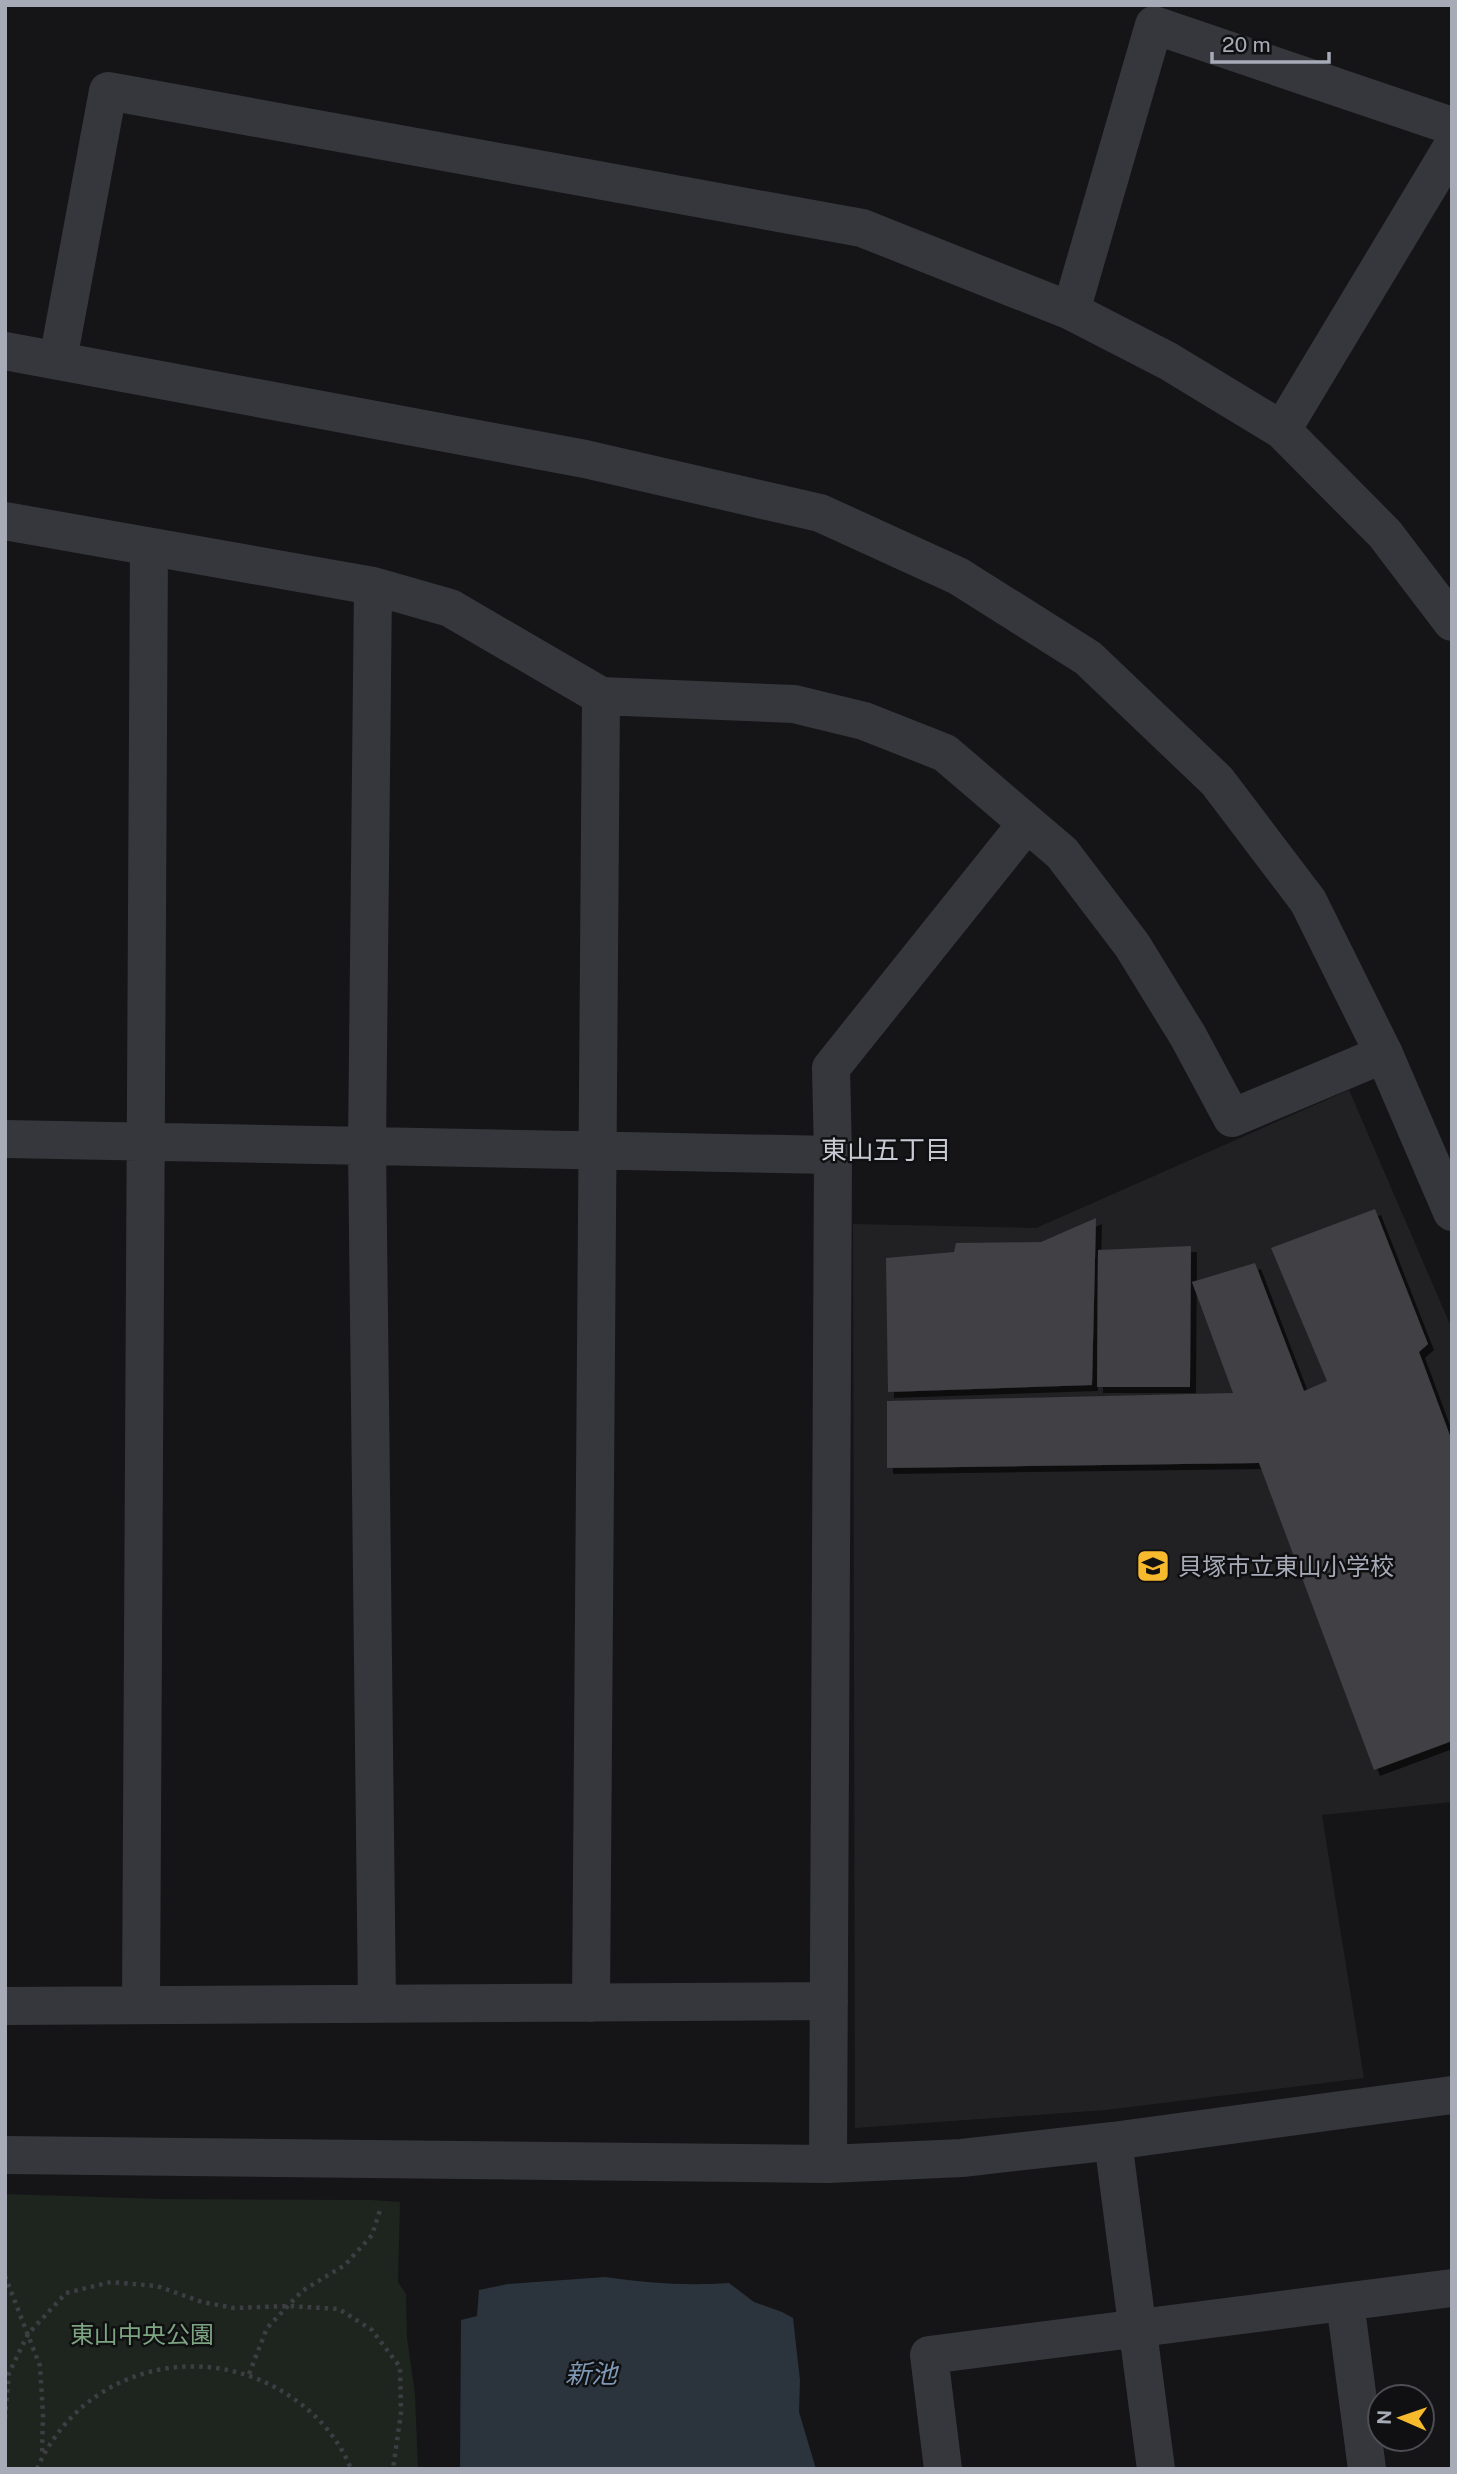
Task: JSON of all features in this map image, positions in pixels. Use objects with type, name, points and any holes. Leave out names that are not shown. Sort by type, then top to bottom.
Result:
[{"type":"street","points":[[1071,312],[1154,25],[1452,127]]},
{"type":"street","points":[[58,360],[108,91],[862,228],[1071,312],[1168,361],[1282,430],[1385,534],[1452,622]]},
{"type":"street","points":[[1282,430],[1452,147]]},
{"type":"street","points":[[5,351],[585,459],[820,513],[958,576],[1088,658],[1217,781],[1308,901],[1384,1054],[1452,1212]]},
{"type":"street","points":[[5,521],[373,586],[450,608],[601,696],[794,704],[864,721],[945,753],[1062,853],[1132,945],[1188,1036],[1232,1118],[1384,1054]]},
{"type":"street","points":[[141,2006],[149,547]]},
{"type":"street","points":[[373,586],[367,1146],[377,2004]]},
{"type":"street","points":[[591,2003],[601,696]]},
{"type":"street","points":[[828,2164],[833,1155],[831,1069],[1027,823]]},
{"type":"street","points":[[5,1139],[833,1155]]},
{"type":"street","points":[[5,2006],[830,2001]]},
{"type":"street","points":[[5,2155],[828,2164],[962,2158],[1113,2141],[1452,2095]]},
{"type":"street","points":[[1113,2141],[1156,2469]]},
{"type":"street","points":[[943,2469],[929,2355],[1452,2288]]},
{"type":"street","points":[[1345,2302],[1367,2469]]},
{"type":"path","points":[[249,2374],[267,2328],[302,2291],[345,2265],[372,2235],[381,2207]]},
{"type":"path","points":[[5,2276],[40,2366],[42,2457]]},
{"type":"path","points":[[5,2418],[9,2373],[28,2334],[66,2293],[111,2281],[158,2286],[202,2302],[234,2308],[288,2306],[339,2309],[372,2330],[400,2367],[401,2413],[393,2469]]},
{"type":"path","points":[[37,2469],[61,2428],[86,2403],[114,2385],[147,2372],[181,2365],[215,2367],[249,2374],[279,2388],[306,2407],[329,2431],[351,2469]]},
{"type":"shaded area","name":"貝塚市立東山小学校","points":[[1349,1090],[1452,1329],[1452,1802],[1322,1815],[1364,2078],[1106,2110],[855,2128],[853,1224],[1036,1228]]},
{"type":"green space","name":"東山中央公園","points":[[5,2194],[400,2202],[398,2282],[406,2294],[407,2338],[415,2394],[418,2469],[5,2469]]},
{"type":"water","name":"新池","points":[[605,2277],[667,2283],[729,2283],[754,2302],[793,2318],[800,2380],[799,2412],[816,2469],[460,2469],[461,2320],[477,2316],[479,2290],[508,2284]]},
{"type":"building","points":[[1375,1209],[1428,1344],[1419,1352],[1452,1441],[1452,1741],[1374,1770],[1259,1463],[887,1468],[887,1401],[1233,1393],[1192,1282],[1255,1263],[1304,1391],[1327,1381],[1271,1248]]},
{"type":"building","points":[[1096,1218],[1092,1385],[888,1392],[886,1258],[954,1252],[956,1243],[1041,1242]]},
{"type":"building","points":[[1191,1246],[1190,1387],[1097,1387],[1098,1250]]},
{"type":"place","name":"貝塚市立東山小学校","points":[[1153,1566]]},
{"type":"district","name":"東山五丁目","points":[[886,1149]]}]
